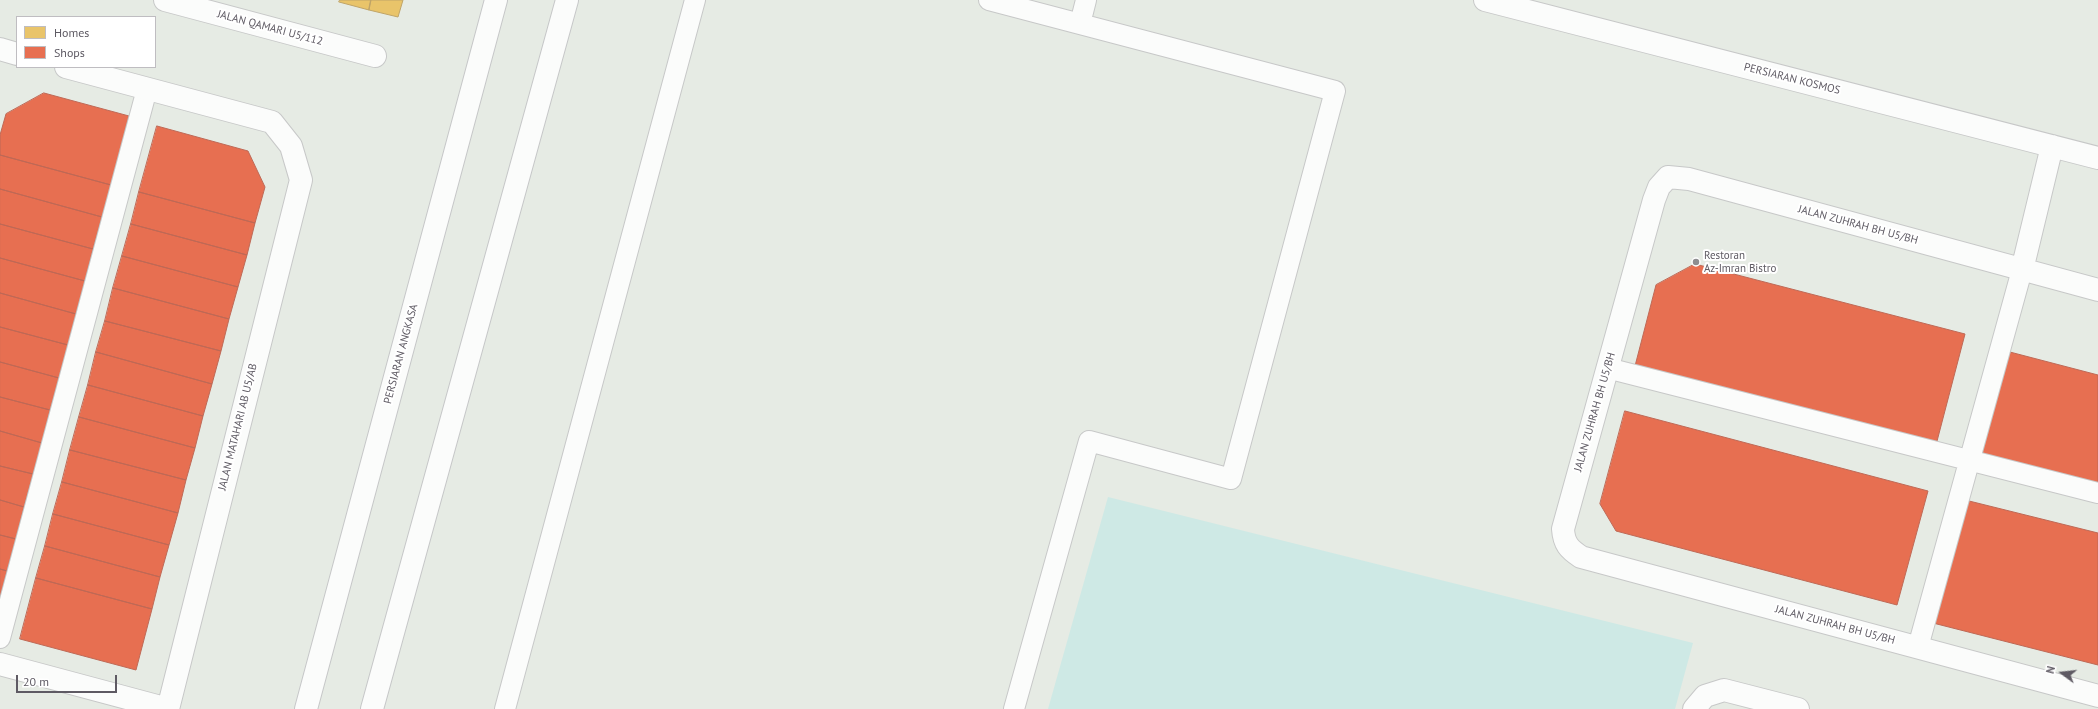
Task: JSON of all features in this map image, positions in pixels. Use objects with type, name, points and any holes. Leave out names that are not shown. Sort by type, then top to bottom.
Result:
[{"type":"street","name":"JALAN QAMARI U5/112","points":[[165,0],[375,56]]},
{"type":"street","name":"PERSIARAN ANGKASA","points":[[306,709],[496,0]]},
{"type":"street","points":[[372,709],[567,0]]},
{"type":"street","name":"PERSIARAN KOSMOS","points":[[1485,0],[2098,158]]},
{"type":"street","points":[[0,49],[16,54]]},
{"type":"street","points":[[70,68],[147,89]]},
{"type":"street","name":"JALAN MATAHARI AB U5/AB","points":[[147,89],[272,122],[292,146],[301,180],[168,709]]},
{"type":"street","points":[[2022,270],[2052,146]]},
{"type":"street","name":"JALAN ZUHRAH BH U5/BH","points":[[2098,290],[1689,179],[1668,177],[1659,187],[1654,200],[1563,529],[1564,541],[1570,550],[1581,557],[2098,696]]},
{"type":"street","points":[[0,664],[168,709]]},
{"type":"street","points":[[1699,702],[1724,690],[1798,709]]},
{"type":"lane","points":[[505,709],[695,0]]},
{"type":"lane","points":[[989,0],[1012,3],[1080,24],[1335,91],[1231,479],[1089,441],[1014,709]]},
{"type":"lane","points":[[1080,24],[1086,0]]},
{"type":"lane","points":[[0,638],[147,89]]},
{"type":"lane","points":[[1918,647],[2022,270]]},
{"type":"lane","points":[[1607,368],[2098,493]]},
{"type":"shaded area","points":[[1108,497],[1693,643],[1675,709],[1048,709]]},
{"type":"building: Homes","points":[[340,0],[371,0],[369,10],[339,2]]},
{"type":"building: Homes","points":[[371,0],[403,0],[398,17],[369,10]]},
{"type":"building: Shops","points":[[44,93],[129,116],[111,185],[0,155],[0,135],[6,114]]},
{"type":"building: Shops","points":[[157,126],[248,151],[265,187],[255,223],[139,192]]},
{"type":"building: Shops","points":[[0,155],[111,185],[102,217],[0,189]]},
{"type":"building: Shops","points":[[0,189],[102,217],[93,249],[0,224]]},
{"type":"building: Shops","points":[[139,192],[255,223],[247,255],[131,224]]},
{"type":"building: Shops","points":[[0,224],[93,249],[85,281],[0,258]]},
{"type":"building: Shops","points":[[131,224],[247,255],[238,287],[122,256]]},
{"type":"building: Shops","points":[[122,256],[238,287],[229,319],[113,288]]},
{"type":"building: Shops","points":[[0,258],[85,281],[76,314],[0,293]]},
{"type":"building: Shops","points":[[1695,264],[1965,334],[1936,445],[1635,366],[1656,285]]},
{"type":"building: Shops","points":[[113,288],[229,319],[221,351],[105,321]]},
{"type":"building: Shops","points":[[0,293],[76,314],[68,345],[0,327]]},
{"type":"building: Shops","points":[[105,321],[221,351],[212,384],[96,352]]},
{"type":"building: Shops","points":[[0,327],[68,345],[59,378],[0,362]]},
{"type":"building: Shops","points":[[2006,351],[2098,375],[2098,487],[1978,455]]},
{"type":"building: Shops","points":[[96,352],[212,384],[203,416],[88,385]]},
{"type":"building: Shops","points":[[0,362],[59,378],[50,410],[0,397]]},
{"type":"building: Shops","points":[[88,385],[203,416],[195,448],[79,417]]},
{"type":"building: Shops","points":[[0,397],[50,410],[42,443],[0,431]]},
{"type":"building: Shops","points":[[1625,411],[1928,491],[1897,605],[1616,531],[1600,504]]},
{"type":"building: Shops","points":[[79,417],[195,448],[186,480],[70,450]]},
{"type":"building: Shops","points":[[0,431],[42,443],[33,474],[0,466]]},
{"type":"building: Shops","points":[[70,450],[186,480],[178,513],[62,482]]},
{"type":"building: Shops","points":[[0,466],[33,474],[24,507],[0,500]]},
{"type":"building: Shops","points":[[62,482],[178,513],[169,545],[53,514]]},
{"type":"building: Shops","points":[[1961,499],[2098,533],[2098,665],[1929,622]]},
{"type":"building: Shops","points":[[0,500],[24,507],[16,539],[0,535]]},
{"type":"building: Shops","points":[[53,514],[169,545],[160,577],[45,546]]},
{"type":"building: Shops","points":[[0,535],[16,539],[7,571],[0,569]]},
{"type":"building: Shops","points":[[45,546],[160,577],[152,609],[36,578]]},
{"type":"building: Shops","points":[[0,569],[7,571],[0,598]]},
{"type":"building: Shops","points":[[36,578],[152,609],[136,670],[20,639]]},
{"type":"place","name":"Restoran Az-Imran Bistro","points":[[1696,262]]}]
